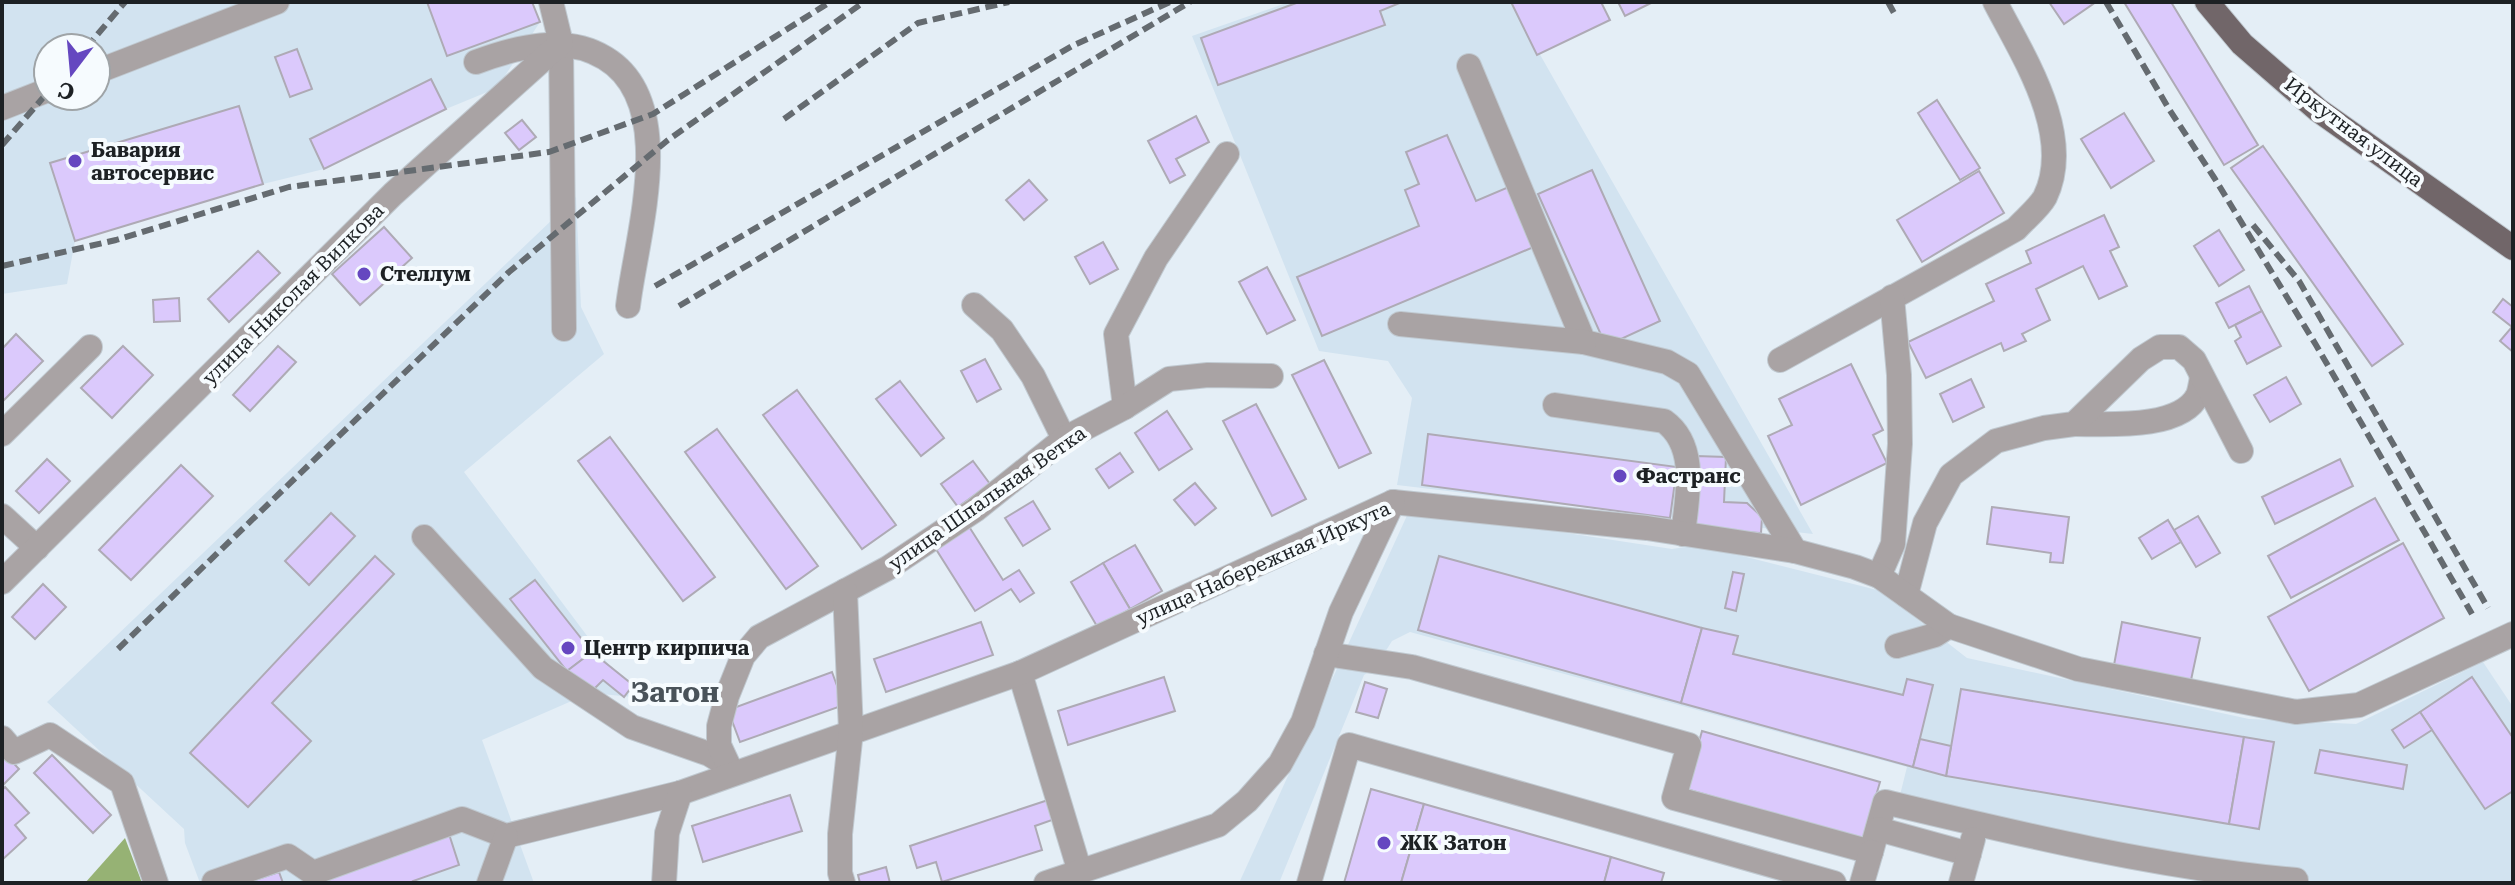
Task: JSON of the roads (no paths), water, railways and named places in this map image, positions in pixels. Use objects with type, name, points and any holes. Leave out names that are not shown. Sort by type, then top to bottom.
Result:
[{"type":"main road","name":"Иркутная улица","points":[[2207,2],[2242,44],[2318,110],[2513,248]]},
{"type":"street","points":[[112,66],[277,2]]},
{"type":"street","points":[[551,2],[561,43],[564,329]]},
{"type":"street","points":[[1780,360],[2016,229],[2044,199],[2056,163],[2043,93],[1995,2]]},
{"type":"street","points":[[476,62],[561,43],[589,49],[614,63],[635,88],[645,117],[646,184],[628,306]]},
{"type":"street","name":"улица Николая Вилкова","points":[[2,582],[393,194],[561,43]]},
{"type":"street","points":[[1469,66],[1584,342]]},
{"type":"street","points":[[2,108],[32,96]]},
{"type":"street","points":[[1125,407],[1116,334],[1156,258],[1227,154]]},
{"type":"street","points":[[1879,576],[1893,544],[1900,444],[1899,375],[1892,297]]},
{"type":"street","points":[[974,305],[1002,330],[1033,376],[1064,439]]},
{"type":"street","points":[[1400,324],[1584,342],[1667,362],[1688,374],[1795,551]]},
{"type":"street","points":[[2,434],[90,347]]},
{"type":"street","points":[[2074,424],[2141,359],[2160,347],[2179,347],[2194,360],[2241,451]]},
{"type":"street","name":"улица Шпальная Ветка","points":[[729,769],[719,745],[719,726],[743,656],[759,637],[888,568],[975,510],[1064,439],[1125,407],[1169,379],[1208,375],[1271,376]]},
{"type":"street","points":[[1906,595],[1925,523],[1951,475],[1996,441],[2044,428],[2074,424],[2147,423],[2177,414],[2197,398],[2202,377]]},
{"type":"street","points":[[1555,405],[1664,421],[1676,430],[1686,452],[1683,534]]},
{"type":"street","points":[[1046,883],[1218,825],[1247,801],[1280,764],[1303,722],[1341,612],[1393,502]]},
{"type":"street","name":"улица Набережная Иркута","points":[[506,836],[680,793],[729,769],[1020,673],[1393,502],[1683,534],[1795,551],[1879,576],[1949,626],[2078,669],[2296,712],[2359,705],[2513,634]]},
{"type":"street","points":[[2,516],[37,548]]},
{"type":"street","points":[[424,537],[543,668],[632,727],[709,754],[729,769]]},
{"type":"street","points":[[843,883],[840,834],[851,731],[845,591]]},
{"type":"street","points":[[1897,646],[1935,635],[1949,626]]},
{"type":"street","points":[[1326,654],[1412,667],[1689,745],[1674,798],[1875,840],[1969,854]]},
{"type":"street","points":[[1020,673],[1080,872]]},
{"type":"street","points":[[2,738],[14,752],[50,735],[122,783],[156,883]]},
{"type":"street","points":[[1309,883],[1349,745],[1834,883]]},
{"type":"street","points":[[664,883],[667,833],[680,793]]},
{"type":"street","points":[[1862,883],[1885,802],[1978,824],[2204,868],[2303,882]]},
{"type":"street","points":[[214,882],[288,856],[315,878],[462,819],[506,836],[489,883]]},
{"type":"street","points":[[1961,883],[1978,824]]},
{"type":"railway","points":[[100,32],[125,2]]},
{"type":"railway","points":[[2,266],[116,240],[289,187],[549,152],[653,114],[830,2]]},
{"type":"railway","points":[[118,649],[509,272],[668,140],[864,2]]},
{"type":"railway","points":[[784,119],[918,23],[1009,2]]},
{"type":"railway","points":[[655,286],[1072,46],[1170,2]]},
{"type":"railway","points":[[679,306],[1190,2]]},
{"type":"railway","points":[[1888,2],[1894,13]]},
{"type":"railway","points":[[2106,2],[2316,345],[2472,614]]},
{"type":"railway","points":[[2,145],[32,110]]},
{"type":"railway","points":[[2253,225],[2299,281],[2488,608]]},
{"type":"place","name":"Бавария автосервис","points":[[75,161]]},
{"type":"place","name":"Стеллум","points":[[364,274]]},
{"type":"place","name":"Фастранс","points":[[1620,476]]},
{"type":"place","name":"Центр кирпича","points":[[568,648]]},
{"type":"place","name":"ЖК Затон","points":[[1384,843]]},
{"type":"district","name":"Затон","points":[[675,692]]}]
